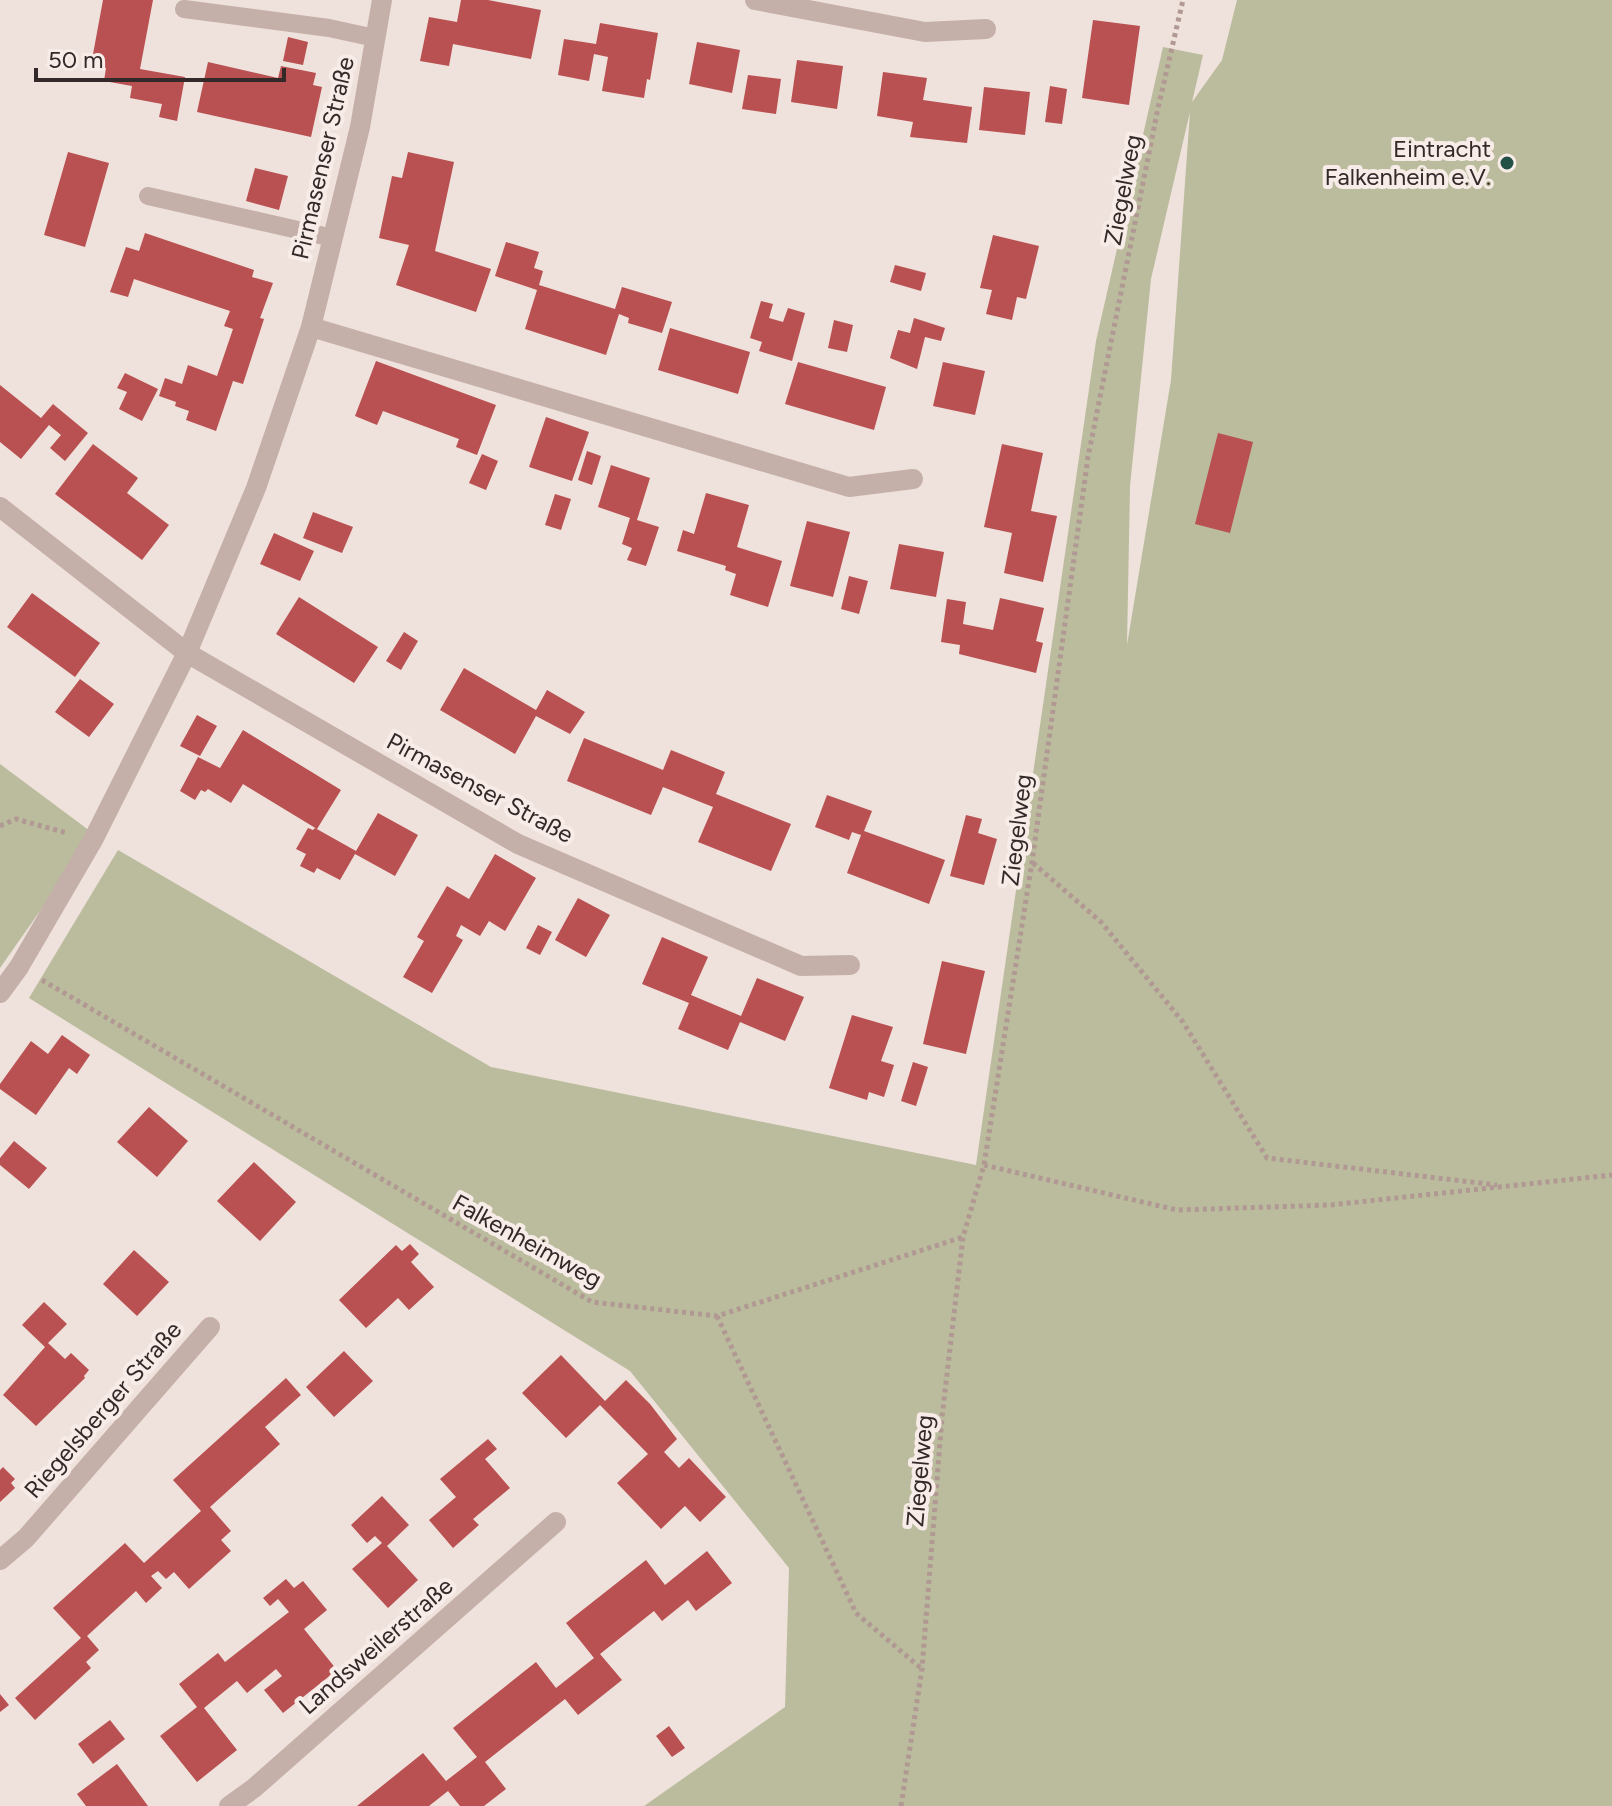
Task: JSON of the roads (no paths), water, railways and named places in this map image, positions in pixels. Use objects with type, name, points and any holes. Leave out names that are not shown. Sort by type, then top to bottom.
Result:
[{"type":"street","name":"Pirmasenser Straße","points":[[0,993],[19,967],[93,840],[187,653],[256,488],[311,327],[360,127],[382,0]]},
{"type":"street","points":[[755,0],[925,32],[986,29]]},
{"type":"street","points":[[311,327],[849,487],[913,479]]},
{"type":"street","name":"Pirmasenser Straße","points":[[0,507],[187,653],[518,844],[801,966],[850,965]]},
{"type":"street","name":"Riegelsberger Straße","points":[[0,1560],[26,1538],[210,1327]]},
{"type":"street","name":"Landsweilerstraße","points":[[229,1806],[254,1788],[556,1522]]},
{"type":"lane","points":[[184,9],[329,28],[375,38]]},
{"type":"lane","points":[[148,196],[333,238]]},
{"type":"place","name":"Eintracht Falkenheim e.V.","points":[[1507,163]]}]
